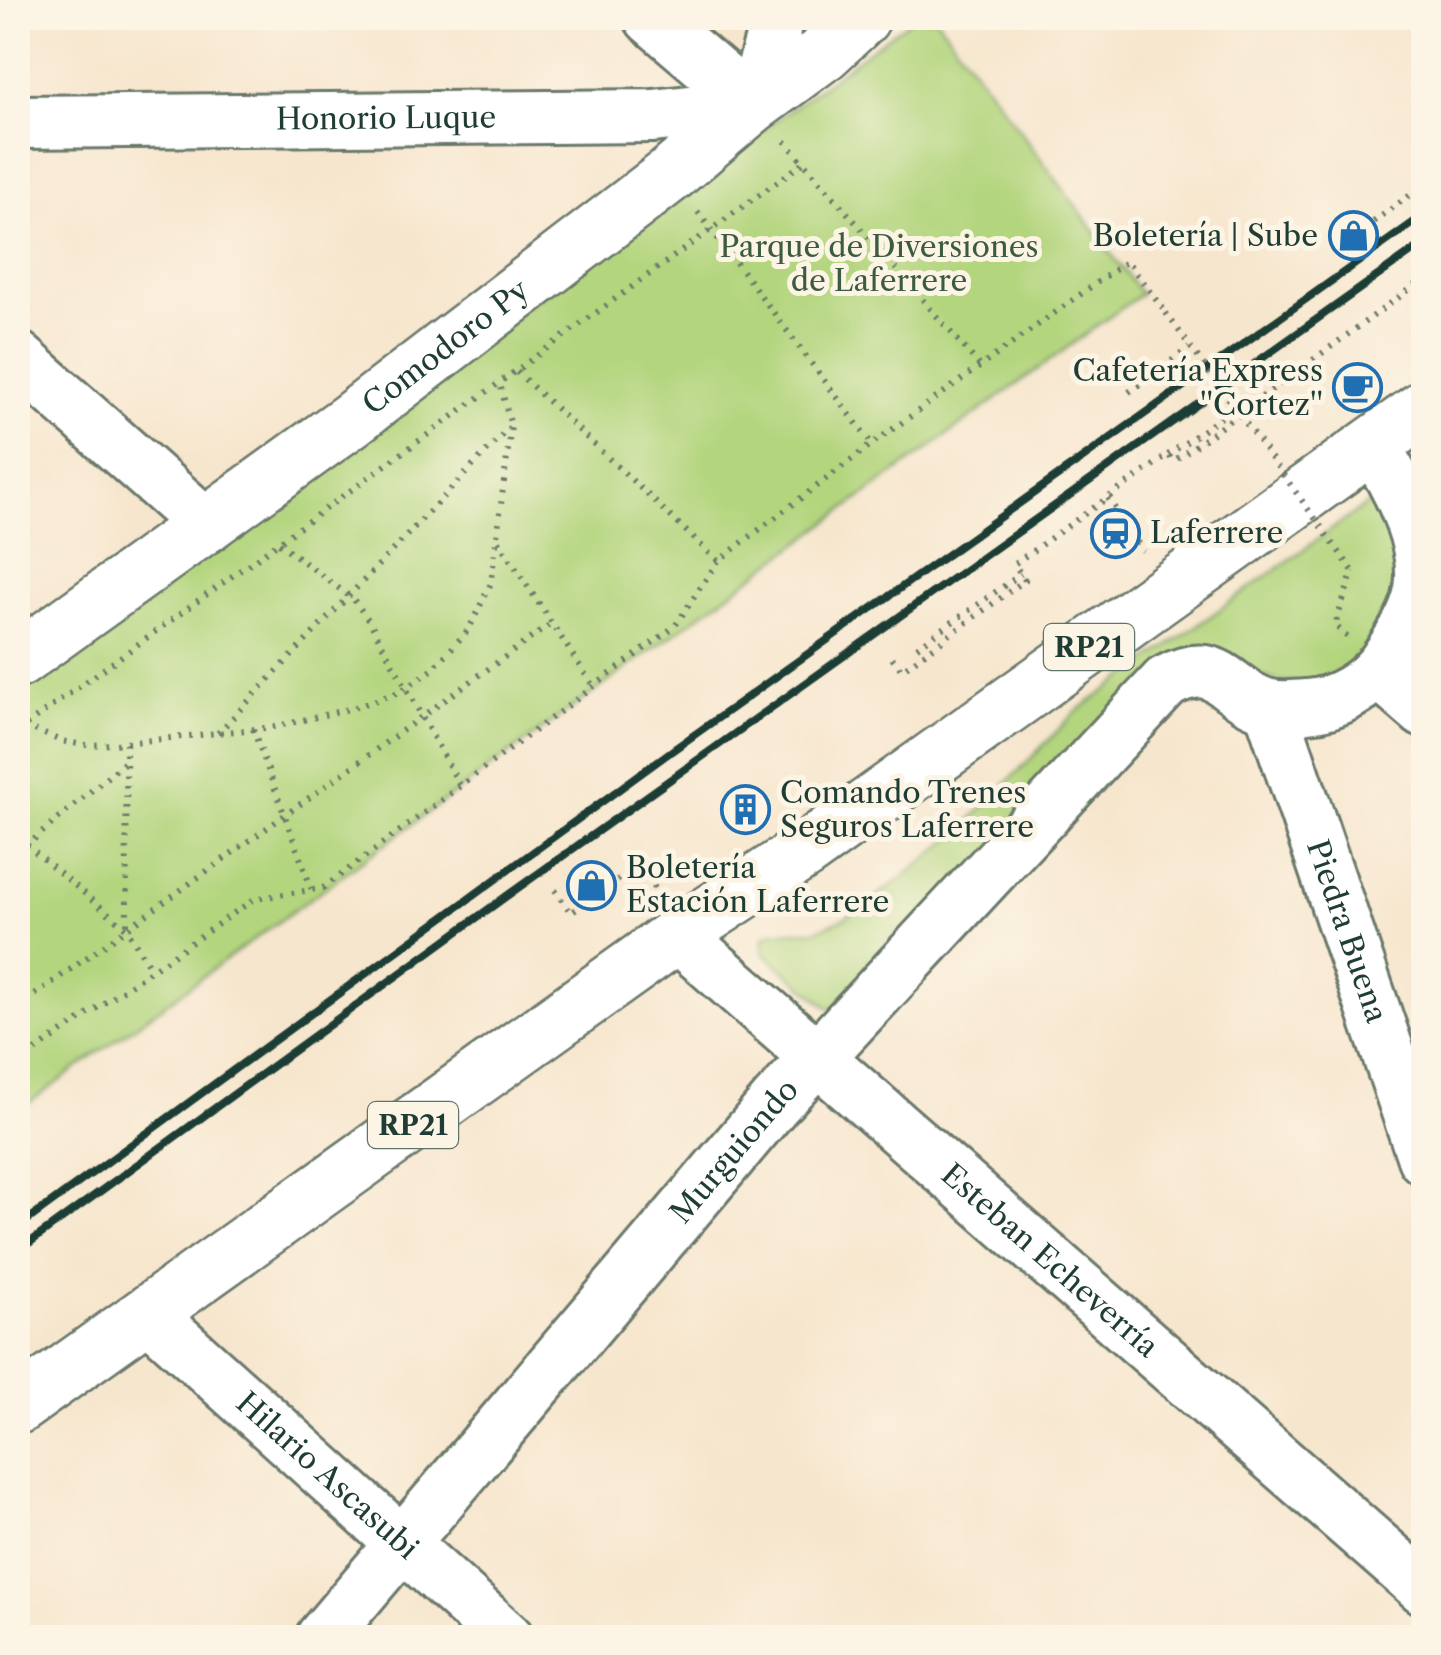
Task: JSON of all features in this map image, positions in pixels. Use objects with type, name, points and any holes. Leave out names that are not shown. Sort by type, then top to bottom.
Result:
[{"type":"main road","name":"Comodoro Py","points":[[18,660],[351,420],[824,53],[862,18]]},
{"type":"main road","name":"RP21","points":[[18,1406],[680,933],[806,851],[1424,408]]},
{"type":"street","points":[[651,18],[753,105],[774,31],[773,18]]},
{"type":"street","name":"Honorio Luque","points":[[18,122],[653,116],[753,105]]},
{"type":"street","points":[[18,358],[207,526]]},
{"type":"street","points":[[1270,706],[1311,706],[1346,696],[1378,672],[1404,636],[1420,599],[1420,534],[1398,484],[1372,445]]},
{"type":"street","name":"Murguiondo","points":[[322,1638],[775,1103],[1166,682],[1184,672],[1201,670],[1221,675],[1250,697],[1270,706]]},
{"type":"street","points":[[1378,672],[1424,711]]},
{"type":"street","name":"Piedra Buena","points":[[1270,706],[1424,1158]]},
{"type":"street","name":"Esteban Echeverría","points":[[680,933],[1424,1588]]},
{"type":"street","name":"Hilario Ascasubi","points":[[149,1315],[507,1638]]},
{"type":"path","points":[[753,105],[980,367]]},
{"type":"path","points":[[21,728],[804,164]]},
{"type":"path","points":[[670,174],[872,444]]},
{"type":"path","points":[[1364,228],[1424,185]]},
{"type":"path","points":[[18,1062],[254,899],[323,888],[675,626],[718,561],[872,444],[1127,262],[1353,571]]},
{"type":"path","points":[[1168,455],[1174,461],[1424,279]]},
{"type":"path","points":[[1130,392],[1189,348]]},
{"type":"path","points":[[517,372],[718,561]]},
{"type":"path","points":[[21,728],[84,745],[253,729],[353,708],[406,688],[432,670],[470,629],[491,583],[510,426],[500,384]]},
{"type":"path","points":[[892,658],[902,670],[1024,580],[1014,564],[1232,408]]},
{"type":"path","points":[[218,733],[510,426]]},
{"type":"path","points":[[1108,498],[1170,590]]},
{"type":"path","points":[[496,539],[594,686]]},
{"type":"path","points":[[279,542],[348,596],[370,622],[460,786]]},
{"type":"path","points":[[917,648],[1021,574]]},
{"type":"path","points":[[18,1008],[552,623]]},
{"type":"path","points":[[253,729],[312,890]]},
{"type":"path","points":[[126,743],[128,929]]},
{"type":"path","points":[[18,853],[126,760]]},
{"type":"path","points":[[27,845],[128,929],[150,968]]},
{"type":"path","points":[[555,890],[571,912],[638,865],[680,933]]},
{"type":"green space","name":"Parque de Diversiones de Laferrere","points":[[913,18],[936,18],[1141,294],[18,1111],[18,684]]},
{"type":"green space","points":[[1376,498],[1403,554],[1384,639],[1358,659],[1331,676],[1299,683],[1267,678],[1209,650],[831,1010],[764,953],[765,936],[773,932],[817,930],[845,918],[897,882],[955,836],[1076,712]]},
{"type":"railway","points":[[18,1227],[673,750],[1424,215]]},
{"type":"railway","points":[[18,1251],[508,895],[1424,243]]},
{"type":"place","name":"Boletería | Sube","points":[[1353,236]]},
{"type":"place","name":"Cafetería Express ''Cortez''","points":[[1358,388]]},
{"type":"place","name":"Laferrere","points":[[1115,533]]},
{"type":"place","name":"Comando Trenes Seguros Laferrere","points":[[745,810]]},
{"type":"place","name":"Boletería Estación Laferrere","points":[[591,885]]}]
